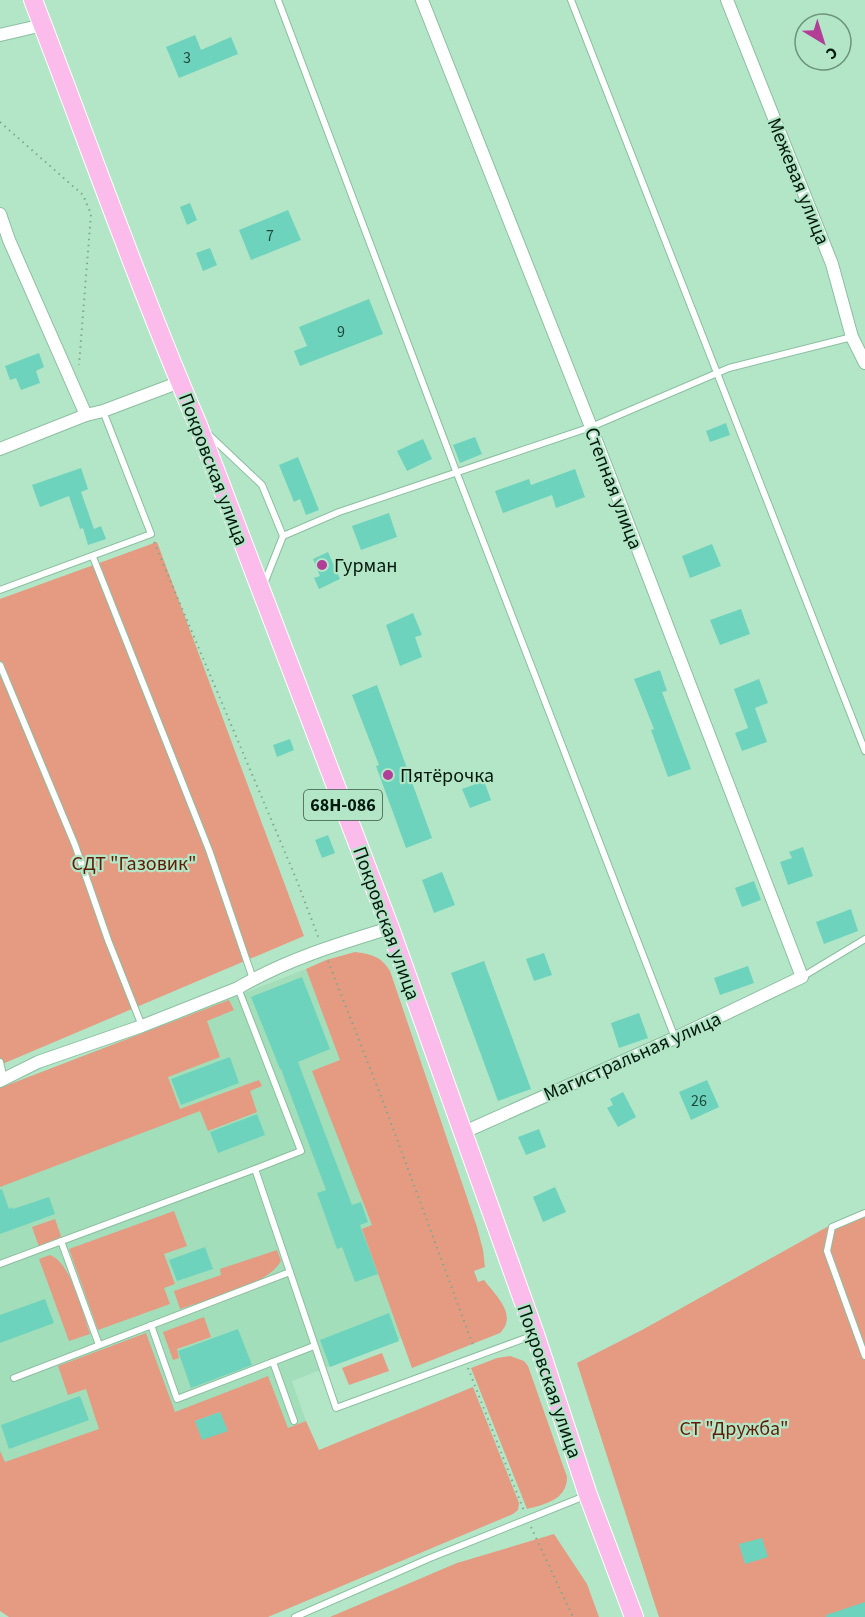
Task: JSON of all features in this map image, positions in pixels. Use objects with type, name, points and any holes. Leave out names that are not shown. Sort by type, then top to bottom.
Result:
[{"type":"main road","name":"Покровская улица","points":[[33,0],[390,928],[535,1334],[588,1494],[634,1617]]},
{"type":"street","name":"Степная улица","points":[[422,0],[591,426],[802,977]]},
{"type":"street","name":"Межевая улица","points":[[727,0],[832,264],[852,337],[865,363]]},
{"type":"street","points":[[0,35],[43,25]]},
{"type":"street","points":[[0,214],[9,240],[77,390],[86,415]]},
{"type":"street","points":[[0,449],[86,415],[103,411],[180,382]]},
{"type":"street","points":[[2,1080],[38,1062],[142,1026],[238,988],[253,979],[324,949],[390,928]]},
{"type":"street","name":"Магистральная улица","points":[[462,1133],[675,1038],[802,977]]},
{"type":"lane","points":[[278,0],[456,471],[675,1038]]},
{"type":"lane","points":[[572,0],[865,751]]},
{"type":"lane","points":[[283,536],[339,512],[591,426],[717,373],[852,337]]},
{"type":"lane","points":[[0,590],[151,534],[103,411]]},
{"type":"lane","points":[[198,424],[262,485],[283,536],[262,592]]},
{"type":"lane","points":[[93,556],[209,850],[253,979]]},
{"type":"lane","points":[[0,665],[75,845],[108,940],[142,1026]]},
{"type":"lane","points":[[802,977],[865,939]]},
{"type":"lane","points":[[0,1264],[301,1151],[238,988]]},
{"type":"lane","points":[[0,1062],[2,1080]]},
{"type":"lane","points":[[255,1169],[336,1408],[535,1334]]},
{"type":"lane","points":[[865,1213],[832,1227],[826,1251],[865,1356]]},
{"type":"lane","points":[[61,1241],[99,1345]]},
{"type":"lane","points":[[14,1378],[290,1272]]},
{"type":"lane","points":[[151,1325],[177,1399],[314,1346]]},
{"type":"lane","points":[[273,1362],[294,1421]]},
{"type":"lane","points":[[295,1617],[430,1558],[588,1494]]},
{"type":"path","points":[[0,122],[83,195],[91,214],[77,390]]},
{"type":"path","points":[[465,1360],[527,1519],[573,1617]]},
{"type":"shaded area","points":[[306,969],[440,1323],[292,1381],[306,1421],[217,1456],[0,1576],[0,1088]]},
{"type":"green space","name":"СДТ \"Газовик\"","points":[[157,542],[304,936],[0,1065],[0,599]]},
{"type":"green space","points":[[355,952],[376,957],[390,971],[477,1227],[485,1267],[474,1271],[478,1282],[484,1280],[499,1299],[507,1319],[500,1333],[412,1368],[362,1229],[372,1225],[312,1071],[340,1060],[306,969],[326,960]]},
{"type":"green space","points":[[229,1000],[234,1010],[207,1021],[220,1057],[168,1077],[180,1109],[259,1080],[262,1086],[250,1091],[257,1112],[208,1131],[200,1111],[0,1187],[0,1088]]},
{"type":"green space","name":"СТ \"Дружба\"","points":[[865,1209],[865,1617],[659,1617],[577,1363],[642,1330],[836,1222]]},
{"type":"green space","points":[[174,1211],[187,1246],[164,1254],[175,1284],[164,1288],[170,1304],[98,1330],[69,1249]]},
{"type":"green space","points":[[55,1219],[62,1239],[39,1247],[32,1227]]},
{"type":"green space","points":[[277,1250],[281,1261],[263,1278],[235,1291],[180,1309],[174,1291],[221,1275],[220,1269]]},
{"type":"green space","points":[[50,1255],[64,1267],[70,1278],[90,1334],[69,1341],[39,1259]]},
{"type":"green space","points":[[204,1317],[211,1337],[177,1349],[179,1358],[173,1360],[163,1332]]},
{"type":"green space","points":[[146,1333],[175,1412],[268,1376],[288,1428],[306,1421],[319,1450],[473,1387],[519,1503],[518,1510],[268,1617],[9,1617],[0,1611],[0,1451],[5,1462],[99,1429],[86,1389],[68,1395],[58,1366]],"holes":[[[220,1412],[227,1430],[202,1439],[195,1421]]]},
{"type":"green space","points":[[382,1353],[389,1371],[349,1385],[342,1368]]},
{"type":"green space","points":[[510,1356],[524,1361],[528,1366],[567,1477],[563,1491],[554,1500],[527,1509],[471,1368],[497,1358]]},
{"type":"green space","points":[[554,1534],[587,1584],[599,1617],[330,1617],[457,1563]]},
{"type":"building","points":[[195,35],[201,50],[231,37],[238,54],[179,78],[166,47]]},
{"type":"building","points":[[190,203],[197,220],[187,225],[180,207]]},
{"type":"building","points":[[288,210],[301,240],[251,260],[239,230]]},
{"type":"building","points":[[210,248],[217,265],[203,271],[196,253]]},
{"type":"building","points":[[369,299],[383,334],[300,366],[294,351],[307,346],[299,327]]},
{"type":"building","points":[[39,353],[44,367],[36,371],[40,383],[21,390],[16,378],[10,380],[5,366]]},
{"type":"building","points":[[726,423],[730,435],[710,442],[706,431]]},
{"type":"building","points":[[475,437],[482,454],[460,463],[453,445]]},
{"type":"building","points":[[423,439],[432,459],[407,471],[397,451]]},
{"type":"building","points":[[298,457],[319,510],[306,515],[300,499],[294,502],[279,465]]},
{"type":"building","points":[[81,468],[88,489],[81,492],[94,529],[101,526],[106,539],[88,545],[69,496],[40,507],[32,485]]},
{"type":"building","points":[[575,469],[585,497],[556,508],[552,495],[503,513],[495,491],[529,479],[531,485]]},
{"type":"building","points":[[389,513],[397,537],[361,550],[352,526]]},
{"type":"building","points":[[712,544],[721,566],[690,578],[682,556]]},
{"type":"building","points":[[328,552],[340,579],[319,589],[314,578],[320,576],[313,559]]},
{"type":"building","points":[[741,609],[750,634],[720,645],[710,620]]},
{"type":"building","points":[[413,613],[422,635],[415,637],[422,657],[400,666],[386,625]]},
{"type":"building","points":[[660,670],[667,691],[662,692],[691,769],[668,777],[651,730],[654,729],[634,679]]},
{"type":"building","points":[[759,679],[768,703],[755,708],[767,742],[742,751],[735,733],[748,728],[734,689]]},
{"type":"building","points":[[377,685],[432,838],[406,848],[376,766],[379,765],[352,695]]},
{"type":"building","points":[[290,739],[294,750],[277,757],[273,745]]},
{"type":"building","points":[[484,781],[491,800],[470,808],[462,789]]},
{"type":"building","points":[[328,835],[335,853],[322,858],[315,840]]},
{"type":"building","points":[[803,847],[813,876],[788,885],[780,862],[792,858],[789,852]]},
{"type":"building","points":[[442,872],[455,905],[434,913],[422,880]]},
{"type":"building","points":[[754,881],[761,900],[742,907],[735,888]]},
{"type":"building","points":[[851,909],[858,931],[824,944],[816,922]]},
{"type":"building","points":[[544,953],[552,975],[534,981],[526,959]]},
{"type":"building","points":[[484,961],[531,1089],[498,1101],[451,973]]},
{"type":"building","points":[[748,966],[754,983],[720,995],[714,978]]},
{"type":"building","points":[[302,977],[330,1049],[298,1062],[352,1205],[361,1202],[368,1222],[360,1225],[378,1274],[355,1282],[342,1247],[337,1249],[317,1193],[326,1190],[281,1069],[251,997]]},
{"type":"building","points":[[639,1013],[648,1038],[619,1048],[611,1023]]},
{"type":"building","points":[[230,1057],[239,1083],[181,1105],[171,1079]]},
{"type":"building","points":[[707,1080],[719,1107],[691,1120],[679,1092]]},
{"type":"building","points":[[623,1092],[636,1117],[618,1127],[607,1108],[613,1105],[610,1099]]},
{"type":"building","points":[[257,1114],[265,1135],[218,1153],[210,1132]]},
{"type":"building","points":[[539,1129],[546,1147],[526,1155],[518,1137]]},
{"type":"building","points":[[555,1187],[566,1212],[543,1222],[533,1197]]},
{"type":"building","points":[[2,1189],[9,1209],[49,1197],[55,1214],[0,1234],[0,1190]]},
{"type":"building","points":[[205,1247],[213,1269],[177,1281],[169,1260]]},
{"type":"building","points":[[45,1299],[54,1323],[0,1343],[0,1315]]},
{"type":"building","points":[[389,1313],[399,1341],[330,1367],[320,1340]]},
{"type":"building","points":[[238,1329],[252,1365],[191,1388],[178,1351]]},
{"type":"building","points":[[80,1396],[89,1420],[9,1449],[1,1425]]},
{"type":"building","points":[[220,1412],[228,1431],[202,1440],[195,1421]]},
{"type":"building","points":[[762,1538],[768,1557],[745,1564],[739,1544]]},
{"type":"building","points":[[865,1602],[865,1617],[826,1617],[826,1615]]},
{"type":"place","name":"Гурман","points":[[322,565]]},
{"type":"place","name":"Пятёрочка","points":[[388,775]]}]
